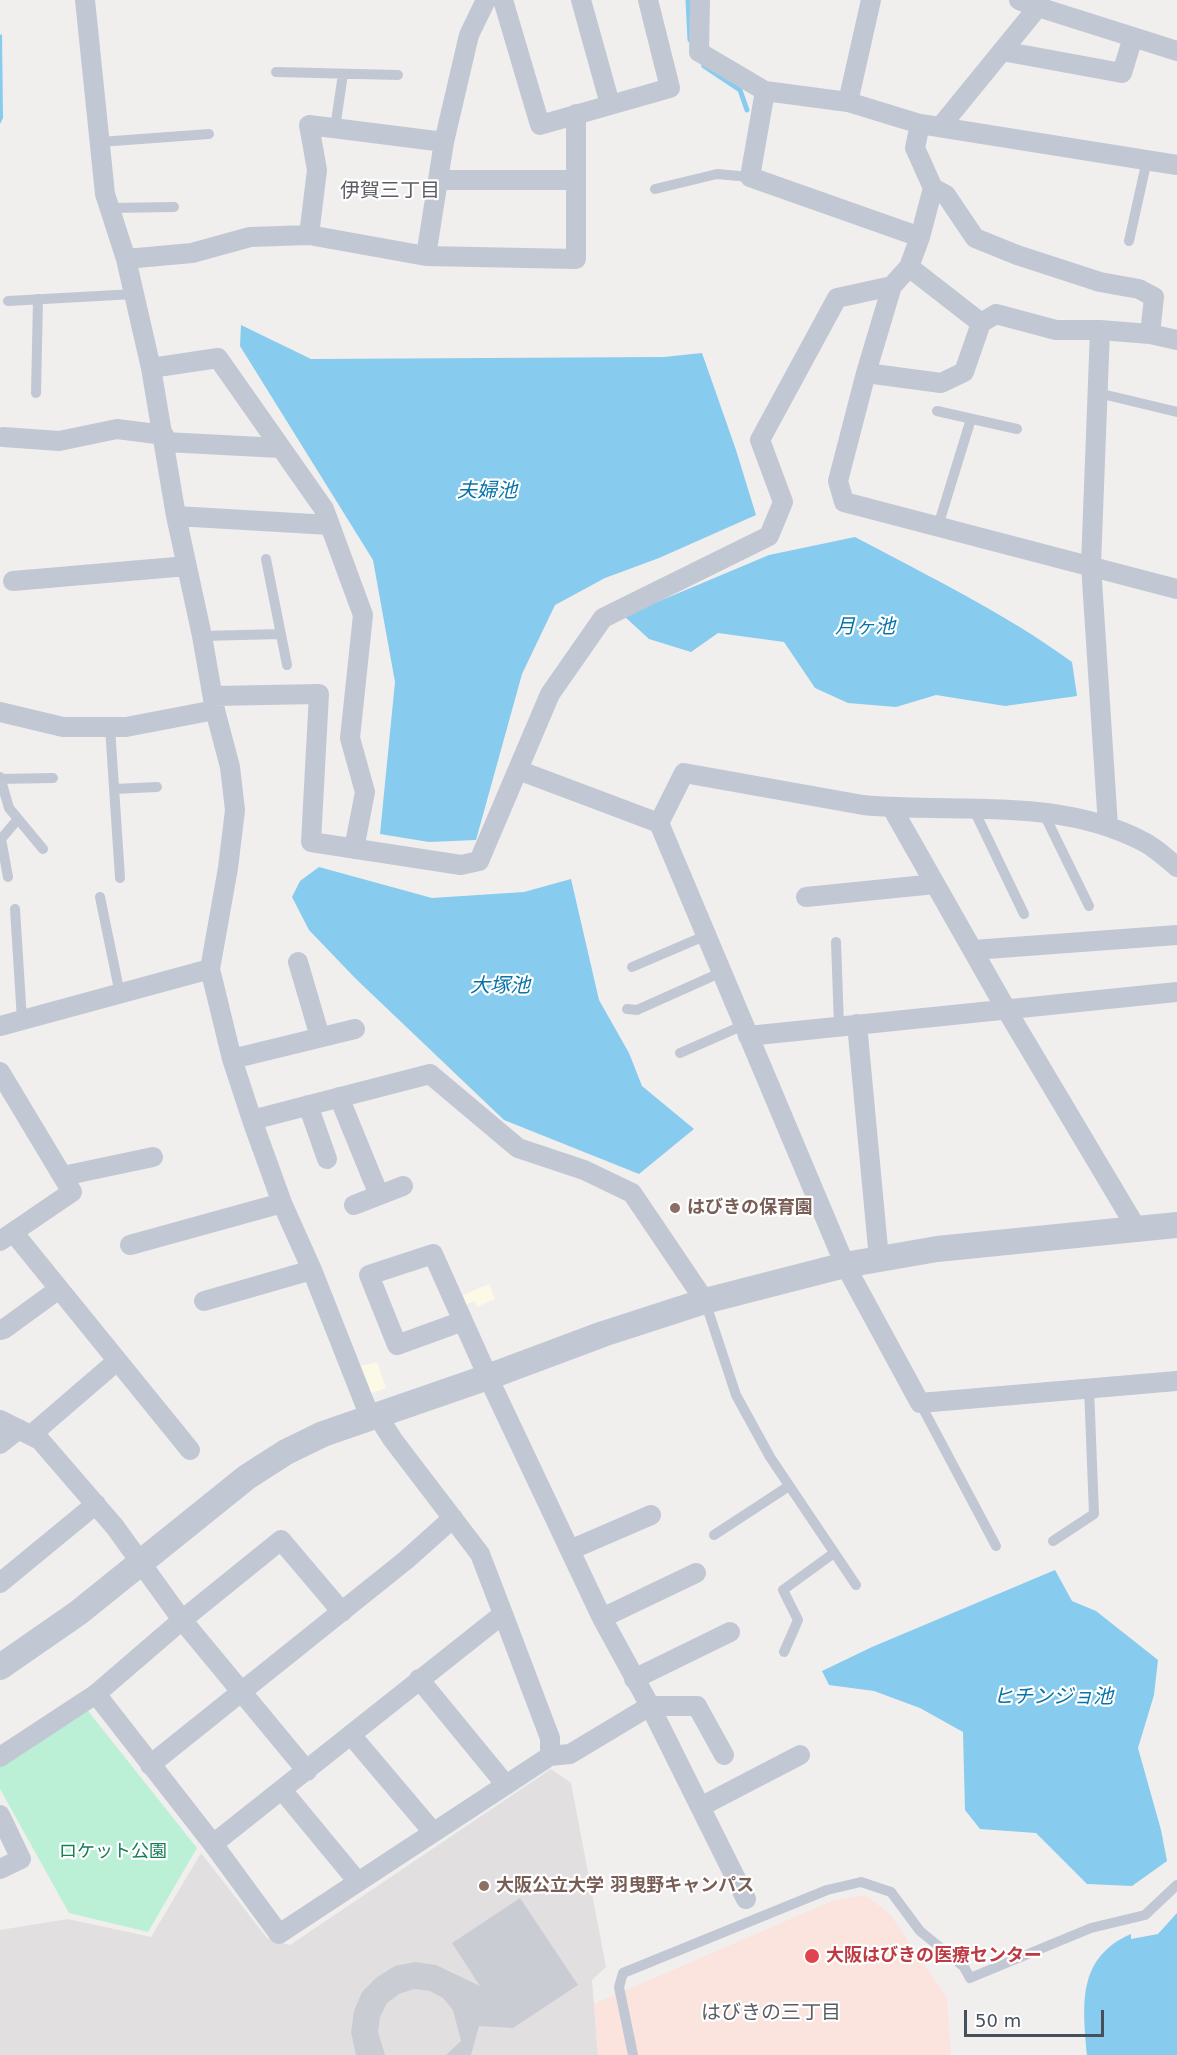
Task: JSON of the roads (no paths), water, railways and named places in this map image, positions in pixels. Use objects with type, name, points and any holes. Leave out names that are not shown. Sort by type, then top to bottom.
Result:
[{"type":"street","points":[[85,0],[105,194],[126,259],[151,368],[176,516],[214,703],[230,767],[235,810],[228,868],[210,969],[232,1059],[282,1203],[374,1416],[480,1554],[550,1738],[550,1756]]},
{"type":"street","points":[[426,256],[444,142],[469,35],[486,0]]},
{"type":"street","points":[[503,0],[540,125],[670,88],[648,0]]},
{"type":"street","points":[[581,0],[610,104]]},
{"type":"street","points":[[700,0],[699,52],[765,91],[848,102],[920,124],[1177,165]]},
{"type":"street","points":[[848,102],[870,0]]},
{"type":"street","points":[[1019,0],[1177,51]]},
{"type":"street","points":[[941,126],[1038,7]]},
{"type":"street","points":[[1002,51],[1122,73],[1133,37]]},
{"type":"street","points":[[765,91],[750,177],[920,237]]},
{"type":"street","points":[[126,259],[192,253],[250,237],[309,235],[426,256],[576,259],[576,114]]},
{"type":"street","points":[[309,235],[317,170],[309,124],[444,142]]},
{"type":"street","points":[[920,124],[915,148],[933,188],[946,195],[975,238],[1017,255],[1100,282],[1139,289],[1154,297],[1150,334]]},
{"type":"street","points":[[438,180],[576,180]]},
{"type":"street","points":[[933,188],[920,237],[909,267],[892,286],[866,373],[838,481],[844,502],[1177,589]]},
{"type":"street","points":[[909,267],[981,323]]},
{"type":"street","points":[[0,712],[63,728],[126,728],[214,703],[319,694],[311,842],[461,866],[479,861],[550,694],[603,618],[769,536],[783,502],[760,440],[769,420],[783,399],[837,298],[892,286]]},
{"type":"street","points":[[866,373],[941,383],[964,372],[981,323],[996,314],[1056,330],[1100,330],[1150,334],[1177,340]]},
{"type":"street","points":[[1100,330],[1091,565],[1108,826]]},
{"type":"street","points":[[151,368],[218,358],[324,509],[363,615],[350,738],[365,792],[354,849]]},
{"type":"street","points":[[3,437],[59,441],[117,429],[164,439],[280,448]]},
{"type":"street","points":[[176,516],[330,525]]},
{"type":"street","points":[[13,581],[187,566]]},
{"type":"street","points":[[518,770],[659,823],[845,1265],[920,1403],[1177,1381]]},
{"type":"street","points":[[659,823],[684,773],[863,805],[892,808],[1043,812],[1079,818],[1108,826],[1145,843],[1177,867]]},
{"type":"street","points":[[892,808],[1006,1009],[1137,1229]]},
{"type":"street","points":[[806,897],[935,884]]},
{"type":"street","points":[[973,950],[1177,935]]},
{"type":"street","points":[[298,962],[320,1037]]},
{"type":"street","points":[[0,1026],[210,969]]},
{"type":"street","points":[[746,1030],[848,1025],[1177,993]]},
{"type":"street","points":[[848,1025],[879,1259]]},
{"type":"street","points":[[232,1059],[356,1029]]},
{"type":"street","points":[[0,1072],[72,1192],[6,1237],[59,1289],[190,1450]]},
{"type":"street","points":[[252,1119],[430,1074],[518,1148],[584,1170],[632,1193],[705,1301]]},
{"type":"street","points":[[339,1097],[379,1195]]},
{"type":"street","points":[[308,1105],[327,1159]]},
{"type":"street","points":[[63,1176],[153,1156]]},
{"type":"street","points":[[354,1205],[403,1186]]},
{"type":"street","points":[[130,1245],[282,1203]]},
{"type":"street","points":[[0,1667],[78,1613],[247,1477],[286,1452],[323,1434],[488,1377],[603,1334],[705,1301],[845,1265],[937,1249],[1177,1225]]},
{"type":"street","points":[[463,1321],[397,1345],[369,1275],[433,1254],[463,1321],[488,1377],[602,1618],[650,1706],[747,1899]]},
{"type":"street","points":[[204,1301],[312,1270]]},
{"type":"street","points":[[0,1330],[59,1289]]},
{"type":"street","points":[[0,1444],[25,1432],[117,1361]]},
{"type":"street","points":[[0,1420],[40,1440],[96,1504],[116,1527],[182,1620],[307,1771]]},
{"type":"street","points":[[0,1583],[96,1504]]},
{"type":"street","points":[[570,1550],[651,1515]]},
{"type":"street","points":[[150,1765],[406,1560],[453,1518]]},
{"type":"street","points":[[0,1757],[96,1694],[182,1620],[281,1540],[342,1612]]},
{"type":"street","points":[[602,1618],[696,1574]]},
{"type":"street","points":[[213,1844],[503,1614]]},
{"type":"street","points":[[634,1680],[729,1632]]},
{"type":"street","points":[[419,1679],[506,1785]]},
{"type":"street","points":[[96,1694],[213,1844],[279,1934],[550,1756],[570,1754],[650,1706],[697,1706],[724,1755]]},
{"type":"street","points":[[351,1735],[433,1832]]},
{"type":"street","points":[[700,1807],[800,1755]]},
{"type":"street","points":[[282,1790],[357,1882]]},
{"type":"street","points":[[0,1815],[21,1859],[0,1869]]},
{"type":"lane","points":[[276,72],[398,75]]},
{"type":"lane","points":[[335,128],[343,74]]},
{"type":"lane","points":[[100,142],[209,134]]},
{"type":"lane","points":[[1129,242],[1147,160]]},
{"type":"lane","points":[[655,189],[717,174],[750,177]]},
{"type":"lane","points":[[110,208],[174,207]]},
{"type":"lane","points":[[8,301],[134,294]]},
{"type":"lane","points":[[36,393],[38,299]]},
{"type":"lane","points":[[1098,393],[1177,412]]},
{"type":"lane","points":[[937,411],[1017,429]]},
{"type":"lane","points":[[938,526],[970,419]]},
{"type":"lane","points":[[266,559],[287,665]]},
{"type":"lane","points":[[202,636],[280,634]]},
{"type":"lane","points":[[110,728],[120,878]]},
{"type":"lane","points":[[43,849],[9,808],[0,778],[53,778]]},
{"type":"lane","points":[[114,789],[157,787]]},
{"type":"lane","points":[[974,810],[1024,914]]},
{"type":"lane","points":[[1043,812],[1089,906]]},
{"type":"lane","points":[[8,877],[2,839],[18,819]]},
{"type":"lane","points":[[100,897],[120,994]]},
{"type":"lane","points":[[15,909],[22,1020]]},
{"type":"lane","points":[[632,967],[707,935]]},
{"type":"lane","points":[[836,942],[848,1025]]},
{"type":"lane","points":[[627,1008],[637,1010],[722,972]]},
{"type":"lane","points":[[680,1053],[746,1030]]},
{"type":"lane","points":[[705,1301],[736,1395],[770,1457],[856,1585]]},
{"type":"lane","points":[[1053,1541],[1094,1514],[1089,1388]]},
{"type":"lane","points":[[920,1403],[996,1546]]},
{"type":"lane","points":[[714,1535],[789,1486]]},
{"type":"lane","points":[[784,1652],[798,1620],[783,1590],[834,1553]]},
{"type":"lane","points":[[633,2055],[619,1987],[623,1973],[827,1890],[861,1882],[891,1893],[920,1931],[964,1967],[970,1978],[1091,1928],[1145,1915],[1177,1885]]},
{"type":"water","points":[[2,34],[3,118],[0,124],[0,35]]},
{"type":"water","name":"夫婦池","points":[[241,325],[311,359],[664,357],[702,353],[756,515],[659,558],[605,578],[555,605],[522,674],[476,840],[429,842],[380,834],[395,682],[373,560],[240,346]]},
{"type":"water","name":"月ヶ池","points":[[855,537],[993,611],[1072,662],[1077,696],[1005,706],[936,695],[896,707],[848,703],[815,688],[784,642],[718,633],[691,652],[649,639],[624,616],[769,555]]},
{"type":"water","name":"大塚池","points":[[319,867],[432,898],[524,892],[571,879],[599,1000],[629,1053],[642,1086],[694,1129],[639,1174],[504,1120],[356,979],[309,930],[292,897],[300,881]]},
{"type":"water","name":"ヒチンジョ池","points":[[1055,1570],[1072,1601],[1096,1611],[1158,1660],[1154,1695],[1138,1748],[1161,1830],[1167,1861],[1132,1886],[1087,1884],[1036,1833],[980,1829],[965,1810],[963,1732],[920,1708],[874,1691],[829,1685],[822,1671],[872,1647]]},
{"type":"water","points":[[1177,1913],[1177,2055],[1087,2055],[1084,2019],[1087,1985],[1100,1956],[1113,1944],[1131,1934],[1131,1939],[1158,1934]]},
{"type":"waterway","points":[[688,0],[690,40]]},
{"type":"waterway","points":[[704,66],[740,90],[747,110]]},
{"type":"place","name":"はびきの保育園","points":[[675,1208]]},
{"type":"place","name":"大阪公立大学 羽曳野キャンパス","points":[[484,1886]]},
{"type":"place","name":"大阪はびきの医療センター","points":[[812,1956]]},
{"type":"district","name":"伊賀三丁目","points":[[390,192]]},
{"type":"district","name":"はびきの三丁目","points":[[771,2014]]},
{"type":"park label","name":"ロケット公園","points":[[113,1852]]}]
